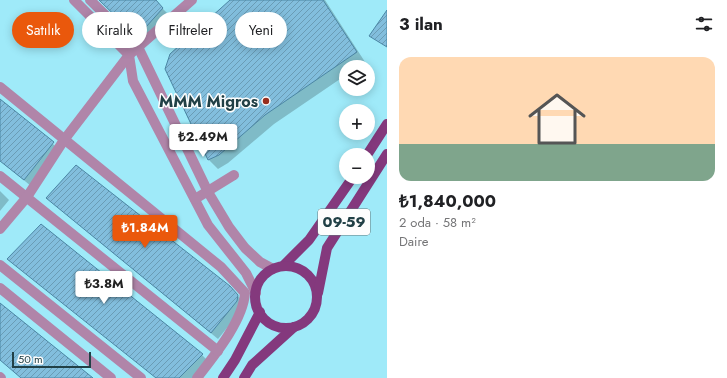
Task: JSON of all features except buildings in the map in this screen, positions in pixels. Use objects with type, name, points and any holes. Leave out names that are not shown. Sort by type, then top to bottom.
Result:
[{"type":"main road","points":[[372,148],[387,124]]},
{"type":"main road","name":"09-59","points":[[317,297],[327,248],[387,154]]},
{"type":"main road","name":"09-59","points":[[284,265],[309,240],[348,184]]},
{"type":"main road","points":[[244,378],[252,365],[294,327],[303,323],[316,308],[316,287],[311,278],[303,270],[293,266],[284,265],[273,269],[264,275],[259,283],[256,293],[256,303],[266,320],[274,325],[284,328],[294,327]]},
{"type":"main road","points":[[223,378],[260,312]]},
{"type":"street","points":[[74,0],[129,55],[133,81],[194,199],[208,225],[246,273],[256,293]]},
{"type":"street","points":[[90,0],[102,12]]},
{"type":"street","points":[[147,38],[180,4],[192,0]]},
{"type":"street","points":[[0,229],[27,197],[64,140],[129,55],[137,48]]},
{"type":"street","points":[[138,48],[208,192],[229,227],[245,248],[260,262],[273,269]]},
{"type":"street","points":[[0,87],[222,267],[245,293],[245,301],[238,317],[218,351],[197,378]]},
{"type":"street","points":[[194,199],[208,192],[234,175]]},
{"type":"street","points":[[0,176],[218,351]]},
{"type":"street","points":[[0,265],[141,378]]},
{"type":"street","points":[[0,288],[111,378]]},
{"type":"place","name":"MMM Migros","points":[[266,101]]}]
